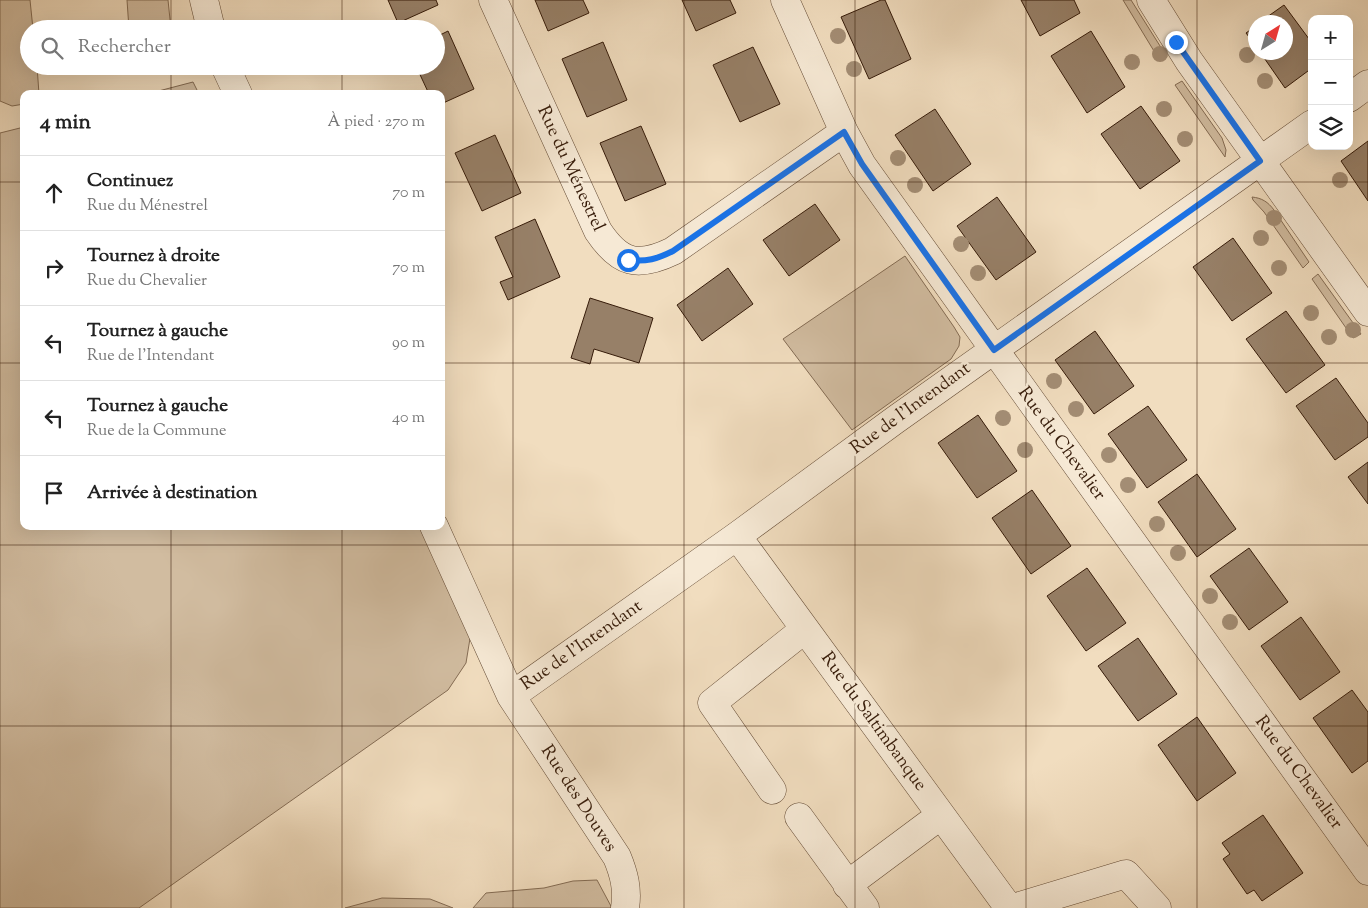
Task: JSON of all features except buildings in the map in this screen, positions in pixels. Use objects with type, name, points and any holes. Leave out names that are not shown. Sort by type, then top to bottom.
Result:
[{"type":"street","points":[[204,0],[209,20]]},
{"type":"street","name":"Rue du Ménestrel","points":[[492,0],[598,231],[615,253],[628,260],[657,259],[673,251],[844,132]]},
{"type":"street","name":"Rue du Chevalier","points":[[785,0],[844,132],[862,164],[1368,871]]},
{"type":"street","points":[[1151,0],[1180,48],[1368,312]]},
{"type":"street","points":[[229,75],[236,90]]},
{"type":"street","points":[[1353,95],[1368,84]]},
{"type":"street","name":"Rue de l'Intendant","points":[[511,696],[1308,127]]},
{"type":"street","name":"Rue des Douves","points":[[436,530],[511,696],[617,857],[623,872],[626,888],[625,908]]},
{"type":"street","name":"Rue du Saltimbanque","points":[[736,536],[1011,908]]},
{"type":"street","points":[[772,790],[712,703],[805,629]]},
{"type":"street","points":[[847,885],[942,815]]},
{"type":"street","points":[[799,817],[865,908]]},
{"type":"street","points":[[1011,908],[1126,874],[1157,908]]},
{"type":"shaded area","points":[[0,0],[30,0],[32,20],[20,20],[20,75],[38,75],[39,90],[20,90],[20,105],[12,106],[0,101]]},
{"type":"shaded area","points":[[127,0],[168,0],[170,20],[128,20]]},
{"type":"shaded area","points":[[1123,0],[1131,0],[1167,57],[1160,61]]},
{"type":"shaded area","points":[[1182,81],[1222,138],[1226,150],[1225,157],[1175,85]]},
{"type":"shaded area","points":[[193,82],[197,90],[162,90]]},
{"type":"shaded area","points":[[20,128],[20,530],[423,530],[472,626],[466,663],[448,690],[139,908],[0,908],[0,133]]},
{"type":"shaded area","points":[[1252,197],[1259,198],[1274,210],[1309,262],[1303,268],[1264,212]]},
{"type":"shaded area","points":[[905,256],[960,337],[959,346],[951,359],[852,430],[783,339]]},
{"type":"shaded area","points":[[1318,274],[1361,334],[1353,338],[1312,279]]},
{"type":"shaded area","points":[[597,880],[612,908],[473,908],[486,893],[544,888],[573,881]]},
{"type":"shaded area","points":[[382,898],[430,899],[453,908],[345,908]]},
{"type":"route","points":[[628,260],[657,259],[673,251],[844,132],[862,164],[994,350],[1260,161],[1176,42]]}]
